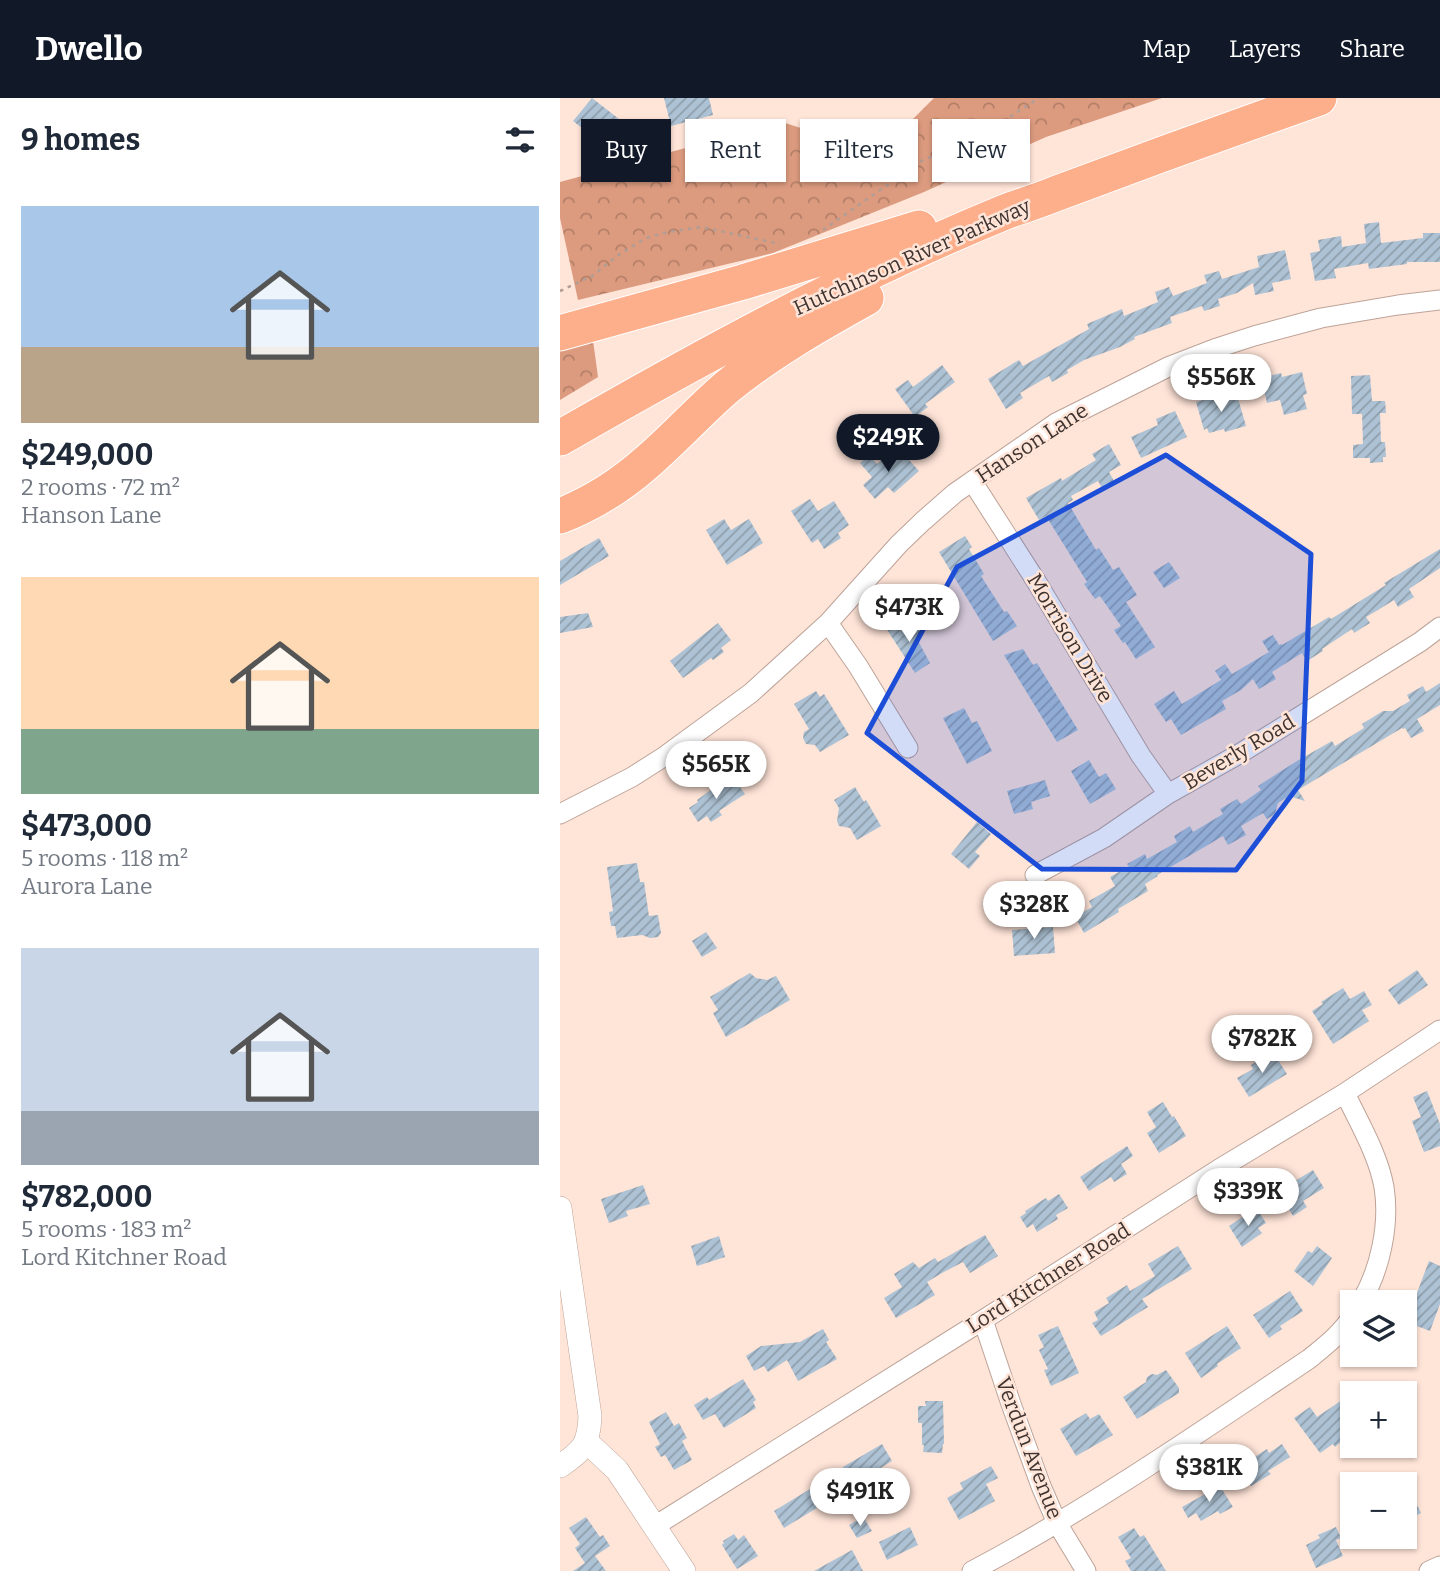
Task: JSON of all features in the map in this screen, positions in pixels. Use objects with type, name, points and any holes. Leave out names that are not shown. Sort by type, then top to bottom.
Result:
[{"type":"highway","name":"Hutchinson River Parkway","points":[[560,415],[763,303],[919,228],[1090,155],[1251,98]]},
{"type":"highway","name":"Hutchinson River Parkway","points":[[560,438],[716,350],[873,271],[997,216],[1319,98]]},
{"type":"highway","points":[[560,516],[595,499],[635,472],[729,386],[782,348],[864,299],[968,248],[1045,198]]},
{"type":"highway","points":[[560,333],[743,282],[919,228]]},
{"type":"street","name":"Hanson Lane","points":[[560,814],[632,777],[698,733],[751,693],[828,623],[899,544],[938,508],[1056,423],[1181,361],[1254,336],[1321,318],[1440,300]]},
{"type":"street","name":"Morrison Drive","points":[[972,481],[1037,581],[1141,756],[1168,794]]},
{"type":"street","points":[[828,623],[865,676],[908,748]]},
{"type":"street","name":"Beverly Road","points":[[1035,875],[1104,838],[1168,794],[1239,754],[1440,627]]},
{"type":"street","name":"Lord Kitchner Road","points":[[655,1526],[1219,1169],[1345,1093],[1440,1030]]},
{"type":"street","points":[[1345,1093],[1372,1150],[1384,1188],[1382,1242],[1376,1268],[1366,1290]]},
{"type":"street","points":[[560,1208],[590,1425],[587,1442],[582,1449],[560,1466]]},
{"type":"street","name":"Verdun Avenue","points":[[983,1320],[1011,1404],[1057,1523],[1086,1571]]},
{"type":"street","points":[[972,1571],[1145,1470],[1309,1359],[1340,1332]]},
{"type":"street","points":[[587,1442],[613,1465],[684,1571]]},
{"type":"street","points":[[1430,1571],[1440,1566]]},
{"type":"path","points":[[821,231],[926,158],[946,155],[967,147],[1040,98]]},
{"type":"path","points":[[560,291],[592,276],[646,238],[668,232],[701,227],[786,245]]},
{"type":"highlighted area","points":[[1166,455],[1311,554],[1302,781],[1236,870],[1042,869],[867,733],[957,567]]},
{"type":"green space","points":[[934,98],[1162,98],[1030,144],[1030,119],[932,119],[932,182],[946,182],[773,253],[578,300],[560,218],[560,182],[581,176],[581,182],[671,182],[671,152],[685,148],[685,182],[786,182],[786,123],[800,128],[800,182],[918,182],[918,119],[913,119]]},
{"type":"green space","points":[[592,333],[598,377],[560,400],[560,343]]},
{"type":"building","points":[[592,98],[619,119],[581,119],[581,127],[573,121]]},
{"type":"building","points":[[664,98],[709,98],[713,115],[685,119],[685,122],[671,126]]},
{"type":"building","points":[[1379,222],[1381,243],[1423,238],[1423,233],[1440,233],[1440,262],[1407,262],[1369,269],[1368,263],[1334,269],[1336,278],[1315,281],[1310,253],[1320,251],[1318,240],[1341,236],[1342,247],[1366,243],[1364,224]]},
{"type":"building","points":[[1285,250],[1291,279],[1272,283],[1274,291],[1255,295],[1253,283],[1237,293],[1218,299],[1220,306],[1204,311],[1202,306],[1170,317],[1172,323],[1084,360],[1052,382],[1049,376],[1020,393],[1023,398],[1006,409],[988,379],[1019,360],[1023,366],[1089,329],[1087,324],[1122,309],[1124,316],[1158,302],[1155,292],[1169,287],[1173,296],[1207,283],[1204,275],[1219,271],[1222,279],[1259,267],[1257,256]]},
{"type":"building","points":[[942,365],[955,382],[925,404],[928,407],[915,417],[895,389],[908,380],[913,387]]},
{"type":"building","points":[[1302,372],[1307,409],[1284,415],[1280,400],[1267,403],[1261,378]]},
{"type":"building","points":[[1370,375],[1372,401],[1385,401],[1386,413],[1380,413],[1381,442],[1385,442],[1386,457],[1383,457],[1383,462],[1370,463],[1370,458],[1353,458],[1353,445],[1363,444],[1362,414],[1352,414],[1351,376]]},
{"type":"building","points":[[1237,395],[1246,426],[1225,432],[1224,429],[1209,433],[1207,428],[1204,430],[1196,402],[1217,396],[1218,401]]},
{"type":"building","points":[[1175,411],[1187,437],[1141,458],[1131,437],[1158,425],[1156,419]]},
{"type":"building","points":[[1109,444],[1121,465],[1109,472],[1114,481],[1102,488],[1098,481],[1071,496],[1073,500],[1068,503],[1096,550],[1099,548],[1113,570],[1119,567],[1137,595],[1126,602],[1155,647],[1136,659],[1114,630],[1121,626],[1100,596],[1095,599],[1084,584],[1087,582],[1046,516],[1039,520],[1026,498],[1061,478],[1062,481],[1096,460],[1092,454]]},
{"type":"building","points":[[902,452],[919,471],[894,493],[888,487],[875,499],[863,485],[872,477],[860,463],[869,455],[877,464],[890,454],[894,459]]},
{"type":"building","points":[[810,499],[818,511],[834,501],[849,525],[838,533],[841,538],[824,549],[818,539],[812,543],[791,511]]},
{"type":"building","points":[[724,519],[731,530],[749,519],[763,543],[727,565],[706,530]]},
{"type":"building","points":[[965,536],[972,547],[969,549],[984,574],[981,576],[1004,612],[1007,611],[1017,626],[993,641],[939,552]]},
{"type":"building","points":[[599,538],[609,556],[560,585],[560,561]]},
{"type":"building","points":[[1440,549],[1440,568],[1409,589],[1414,597],[1398,607],[1394,600],[1366,617],[1370,623],[1354,633],[1352,629],[1307,661],[1302,653],[1272,672],[1276,679],[1259,689],[1253,679],[1222,701],[1226,709],[1181,735],[1171,719],[1166,722],[1154,704],[1174,691],[1182,704],[1221,680],[1215,671],[1225,664],[1232,674],[1269,652],[1262,641],[1273,635],[1279,645],[1282,645],[1329,617],[1331,619]]},
{"type":"building","points":[[1169,562],[1180,578],[1164,588],[1153,572]]},
{"type":"building","points":[[588,613],[593,627],[560,633],[560,617]]},
{"type":"building","points":[[902,618],[908,627],[914,623],[921,633],[916,637],[930,663],[915,673],[886,628]]},
{"type":"building","points":[[718,623],[731,640],[721,648],[724,652],[683,678],[670,661]]},
{"type":"building","points":[[1023,649],[1033,665],[1037,663],[1078,730],[1057,742],[1004,655]]},
{"type":"building","points":[[1440,683],[1440,705],[1417,719],[1424,731],[1411,738],[1405,728],[1402,728],[1298,790],[1305,801],[1289,796],[1278,803],[1275,814],[1267,819],[1263,813],[1241,826],[1246,835],[1228,845],[1223,836],[1157,875],[1145,884],[1148,891],[1084,933],[1075,917],[1092,907],[1089,901],[1115,886],[1110,877],[1129,866],[1127,864],[1145,854],[1147,859],[1177,842],[1174,836],[1190,826],[1193,832],[1223,814],[1220,809],[1237,799],[1241,804],[1261,790],[1258,786],[1297,761],[1332,741],[1335,746],[1364,728],[1362,724],[1383,711],[1393,711],[1410,701],[1407,695],[1423,686],[1426,692]]},
{"type":"building","points":[[816,691],[820,697],[824,694],[849,735],[820,752],[815,745],[806,744],[804,732],[809,729],[794,704]]},
{"type":"building","points":[[964,708],[972,723],[977,721],[992,751],[967,764],[943,718]]},
{"type":"building","points":[[1089,760],[1099,777],[1106,773],[1116,789],[1090,804],[1071,771]]},
{"type":"building","points":[[734,779],[745,794],[719,811],[722,815],[711,822],[707,816],[698,822],[689,808],[719,784],[721,788]]},
{"type":"building","points":[[1045,780],[1050,796],[1031,802],[1033,809],[1014,814],[1007,791]]},
{"type":"building","points":[[855,787],[881,826],[857,840],[850,828],[839,826],[839,808],[834,800]]},
{"type":"building","points":[[977,822],[991,834],[975,852],[980,856],[969,869],[951,854]]},
{"type":"building","points":[[637,863],[640,882],[644,882],[649,916],[658,915],[661,933],[658,937],[650,938],[642,935],[617,938],[615,926],[611,926],[609,912],[613,911],[607,867]]},
{"type":"building","points":[[1053,927],[1055,953],[1014,956],[1012,930]]},
{"type":"building","points":[[706,932],[717,948],[702,957],[692,941]]},
{"type":"building","points":[[1417,970],[1428,985],[1399,1005],[1388,990]]},
{"type":"building","points":[[750,973],[756,978],[767,980],[776,976],[790,1000],[726,1037],[713,1013],[718,1010],[710,997]]},
{"type":"building","points":[[1343,988],[1350,999],[1364,991],[1372,1005],[1362,1010],[1369,1021],[1333,1044],[1312,1011]]},
{"type":"building","points":[[1273,1052],[1287,1074],[1249,1097],[1237,1078],[1253,1069],[1251,1065]]},
{"type":"building","points":[[1427,1091],[1440,1124],[1440,1146],[1424,1152],[1412,1121],[1421,1117],[1413,1097]]},
{"type":"building","points":[[1163,1102],[1186,1136],[1159,1153],[1147,1133],[1156,1127],[1147,1112]]},
{"type":"building","points":[[1127,1146],[1133,1156],[1121,1164],[1127,1174],[1114,1182],[1111,1177],[1089,1191],[1080,1177]]},
{"type":"building","points":[[1313,1170],[1324,1188],[1303,1201],[1307,1207],[1293,1216],[1284,1201],[1296,1193],[1290,1184]]},
{"type":"building","points":[[643,1185],[650,1204],[626,1211],[628,1216],[609,1223],[601,1199]]},
{"type":"building","points":[[1059,1194],[1068,1208],[1056,1215],[1058,1219],[1037,1232],[1033,1224],[1027,1228],[1020,1217],[1025,1211],[1046,1198],[1048,1201]]},
{"type":"building","points":[[1253,1210],[1256,1214],[1259,1212],[1266,1223],[1258,1228],[1262,1233],[1242,1247],[1229,1226]]},
{"type":"building","points":[[985,1235],[998,1256],[970,1273],[963,1262],[927,1282],[935,1295],[896,1318],[884,1298],[902,1287],[894,1274],[913,1262],[919,1268],[935,1258],[938,1262]]},
{"type":"building","points":[[719,1236],[725,1257],[697,1266],[691,1246]]},
{"type":"building","points":[[1178,1246],[1192,1269],[1142,1299],[1148,1307],[1101,1336],[1092,1323],[1098,1320],[1094,1312],[1109,1303],[1106,1298],[1127,1285],[1130,1291],[1155,1276],[1148,1264]]},
{"type":"building","points":[[1317,1246],[1332,1258],[1313,1286],[1294,1271],[1308,1251],[1312,1253]]},
{"type":"building","points":[[1429,1261],[1440,1266],[1440,1304],[1430,1331],[1417,1326],[1417,1293]]},
{"type":"building","points":[[1290,1291],[1303,1311],[1280,1326],[1282,1329],[1269,1338],[1253,1315]]},
{"type":"building","points":[[1058,1326],[1079,1373],[1051,1386],[1044,1370],[1048,1369],[1039,1350],[1044,1347],[1038,1335]]},
{"type":"building","points":[[1227,1326],[1241,1348],[1201,1378],[1185,1353]]},
{"type":"building","points":[[823,1329],[829,1340],[826,1342],[837,1359],[798,1381],[787,1360],[768,1372],[764,1366],[754,1371],[746,1356],[761,1346],[800,1342]]},
{"type":"building","points":[[1166,1370],[1179,1388],[1179,1393],[1137,1419],[1123,1397],[1146,1382],[1147,1377]]},
{"type":"building","points":[[743,1379],[756,1400],[753,1402],[756,1408],[724,1428],[715,1414],[703,1420],[694,1405],[707,1397],[709,1400]]},
{"type":"building","points":[[925,1401],[943,1401],[942,1453],[923,1452],[922,1423],[918,1423],[918,1406],[926,1406]]},
{"type":"building","points":[[1340,1401],[1340,1443],[1320,1453],[1294,1418],[1310,1407],[1317,1417]]},
{"type":"building","points":[[666,1412],[674,1426],[679,1423],[687,1438],[682,1441],[692,1460],[674,1470],[665,1455],[661,1457],[655,1447],[660,1444],[649,1422]]},
{"type":"building","points":[[1086,1413],[1090,1419],[1099,1414],[1113,1435],[1076,1456],[1060,1429]]},
{"type":"building","points":[[882,1444],[892,1461],[853,1485],[843,1467]]},
{"type":"building","points":[[1282,1444],[1290,1457],[1268,1471],[1271,1474],[1251,1486],[1239,1467],[1267,1449],[1269,1453]]},
{"type":"building","points":[[991,1466],[998,1478],[986,1484],[995,1501],[959,1520],[947,1498],[963,1489],[960,1483]]},
{"type":"building","points":[[1218,1483],[1233,1507],[1220,1514],[1218,1511],[1201,1521],[1196,1513],[1188,1518],[1182,1507],[1207,1493],[1205,1490]]},
{"type":"building","points":[[810,1489],[820,1506],[784,1528],[774,1511]]},
{"type":"building","points":[[586,1517],[610,1546],[595,1556],[606,1571],[573,1571],[585,1563],[575,1548],[580,1544],[569,1528]]},
{"type":"building","points":[[863,1517],[872,1531],[857,1538],[849,1525]]},
{"type":"building","points":[[910,1527],[918,1545],[887,1560],[879,1542]]},
{"type":"building","points":[[1336,1527],[1340,1538],[1336,1540],[1343,1556],[1316,1568],[1306,1545],[1320,1538],[1318,1535]]},
{"type":"building","points":[[1134,1528],[1140,1537],[1144,1535],[1166,1571],[1131,1571],[1125,1561],[1131,1558],[1118,1537]]},
{"type":"building","points":[[734,1534],[738,1540],[744,1535],[758,1556],[737,1569],[722,1545],[723,1541]]},
{"type":"building","points":[[852,1550],[863,1571],[814,1571]]}]
